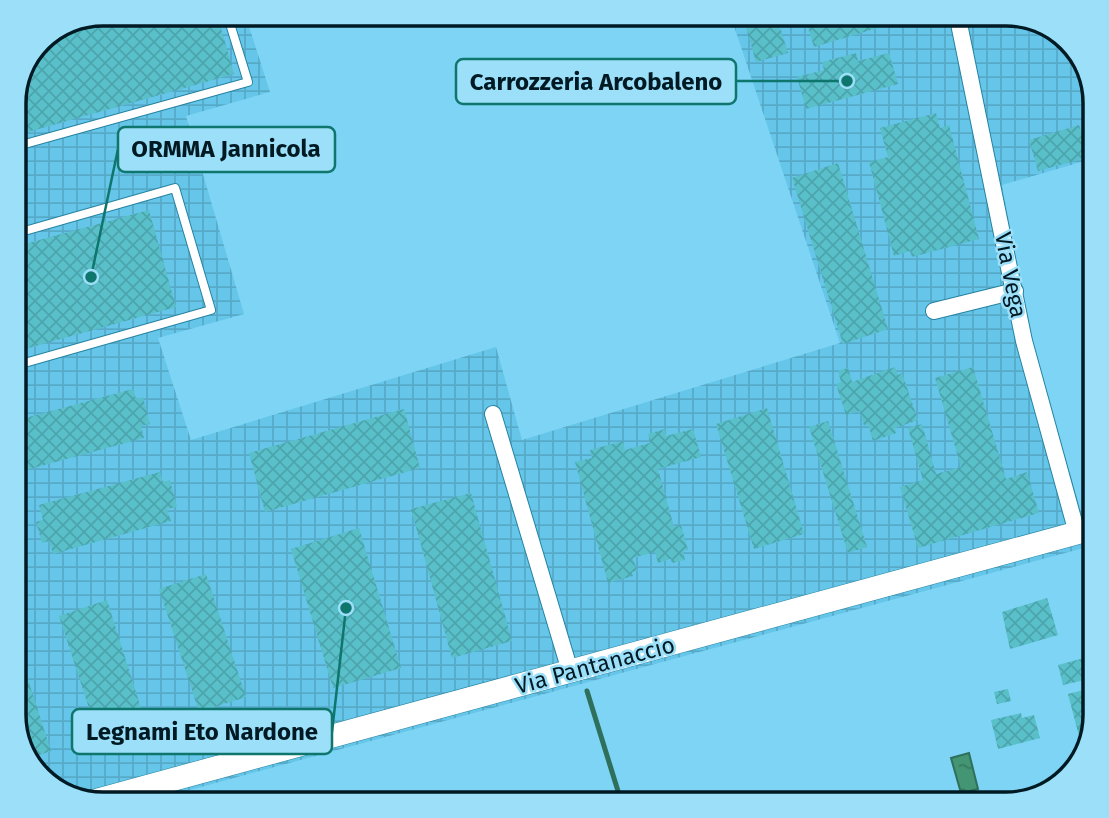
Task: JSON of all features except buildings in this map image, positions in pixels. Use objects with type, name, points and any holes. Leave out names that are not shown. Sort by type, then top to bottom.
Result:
[{"type":"street","name":"Via Vega","points":[[960,26],[1024,341],[1083,510]]},
{"type":"street","points":[[934,311],[1015,291]]},
{"type":"street","points":[[493,414],[570,671]]},
{"type":"street","name":"Via Pantanaccio","points":[[127,792],[1083,532]]},
{"type":"lane","points":[[26,144],[247,82],[231,26]]},
{"type":"lane","points":[[26,231],[175,188],[211,310],[26,363]]},
{"type":"shaded area","points":[[249,26],[270,92],[186,116],[244,314],[158,338],[191,440],[496,347],[522,440],[840,343],[734,26],[1006,26],[1031,30],[1053,42],[1070,60],[1079,78],[1083,103],[1083,161],[1002,185],[1031,339],[1083,518],[1083,548],[182,792],[103,792],[69,784],[45,766],[32,744],[26,720],[26,98],[34,69],[52,45],[74,32],[88,28]]},
{"type":"water","points":[[969,753],[978,789],[961,792],[951,758]]},
{"type":"waterway","points":[[587,691],[618,792]]},
{"type":"place","name":"Carrozzeria Arcobaleno","points":[[847,81]]},
{"type":"place","name":"ORMMA Jannicola","points":[[91,277]]},
{"type":"place","name":"Legnami Eto Nardone","points":[[346,608]]}]
